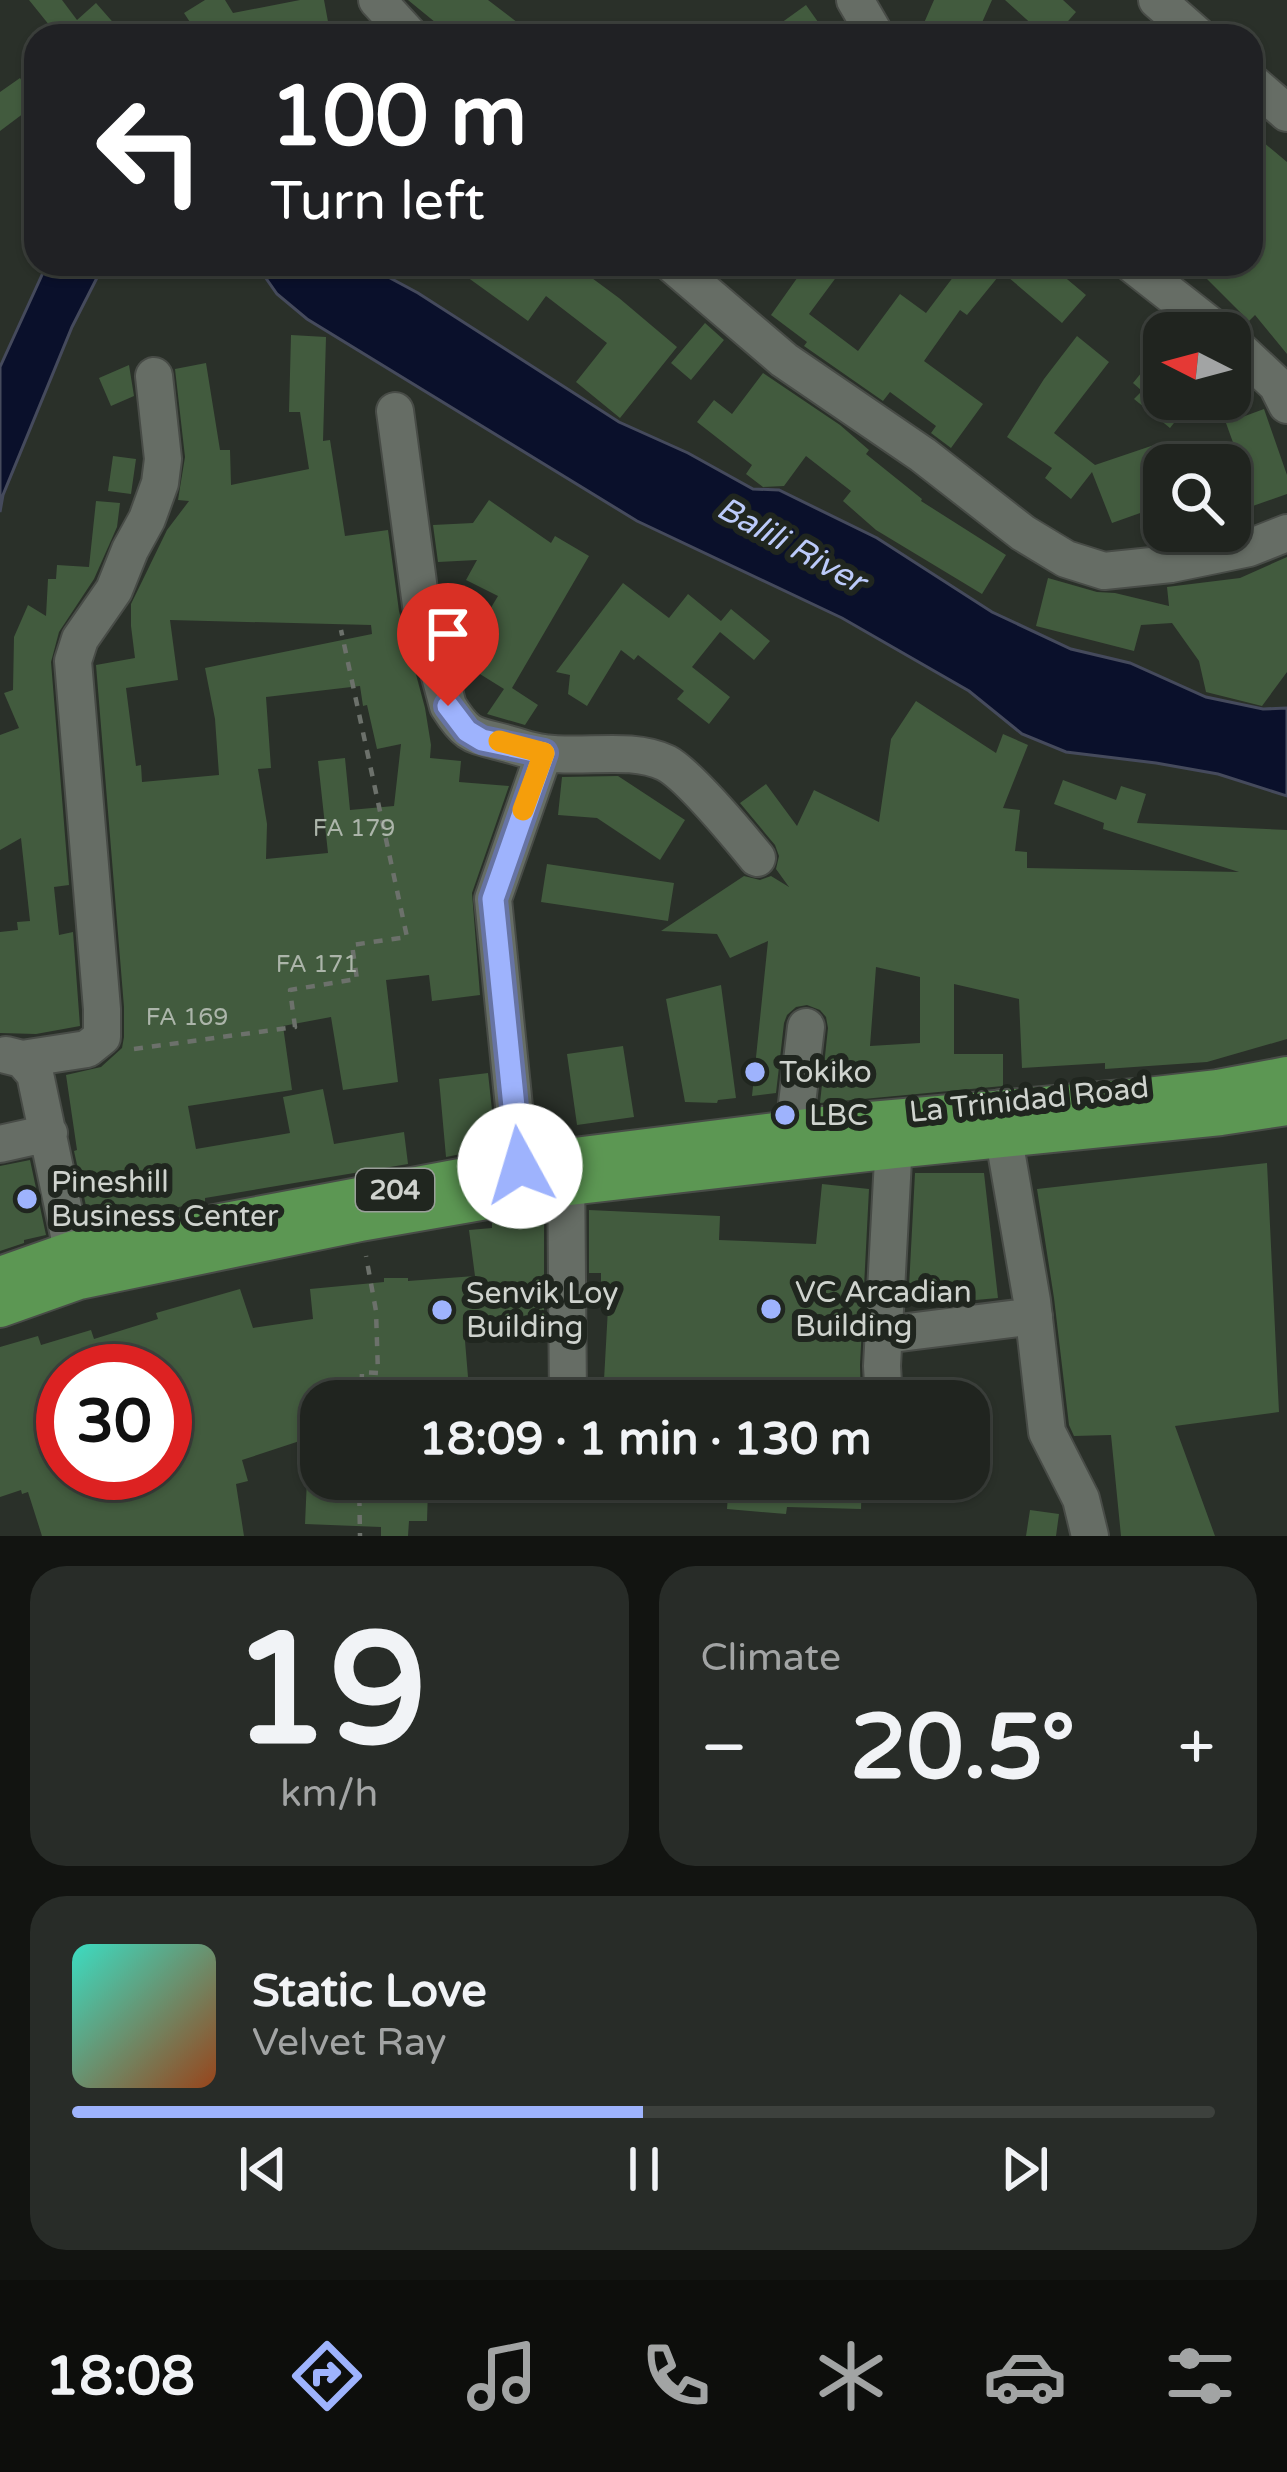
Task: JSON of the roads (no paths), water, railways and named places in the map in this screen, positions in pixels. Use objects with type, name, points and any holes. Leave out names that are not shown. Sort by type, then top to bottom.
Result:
[{"type":"highway","name":"La Trinidad Road","points":[[0,1274],[359,1223],[567,1172],[1003,1124],[1287,1075]]},
{"type":"highway","name":"La Trinidad Road","points":[[1003,1124],[1147,1125],[1287,1107]]},
{"type":"highway","name":"La Trinidad Road","points":[[0,1309],[75,1265],[520,1166],[567,1172]]},
{"type":"street","points":[[377,0],[399,24]]},
{"type":"street","points":[[1157,0],[1184,24]]},
{"type":"street","points":[[1263,92],[1287,113]]},
{"type":"street","points":[[686,276],[784,360],[1066,559],[1104,571],[1171,564],[1249,548],[1287,533]]},
{"type":"street","points":[[1147,276],[1193,312]]},
{"type":"street","points":[[1251,361],[1277,385],[1287,405]]},
{"type":"street","points":[[11,1056],[87,1049],[102,1037],[73,662],[80,639],[114,590],[160,483],[163,459],[154,376]]},
{"type":"street","points":[[395,411],[421,605],[448,706],[467,731],[482,740],[544,753],[645,757],[668,764],[757,858]]},
{"type":"street","points":[[520,1166],[493,899],[544,753]]},
{"type":"street","points":[[796,1145],[806,1028]]},
{"type":"street","points":[[11,1056],[35,1074],[75,1265]]},
{"type":"street","points":[[1003,1124],[1047,1432],[1081,1499],[1090,1536]]},
{"type":"street","points":[[0,1144],[49,1133]]},
{"type":"street","points":[[883,1380],[894,1134]]},
{"type":"street","points":[[567,1172],[568,1380]]},
{"type":"street","points":[[884,1335],[1034,1316]]},
{"type":"water","points":[[42,276],[98,276],[72,327],[0,512],[0,367]]},
{"type":"water","name":"Balili River","points":[[264,276],[386,276],[619,422],[753,489],[779,490],[877,538],[992,612],[1071,649],[1130,663],[1206,697],[1263,709],[1287,708],[1287,796],[1218,774],[1066,752],[1022,734],[969,691],[842,618],[637,521],[307,319],[277,294]]},
{"type":"place","name":"Tokiko","points":[[755,1072]]},
{"type":"place","name":"LBC","points":[[785,1115]]},
{"type":"place","name":"Pineshill Business Center","points":[[27,1199]]},
{"type":"place","name":"VC Arcadian Building","points":[[771,1309]]},
{"type":"place","name":"Senvik Loy Building","points":[[442,1310]]}]
